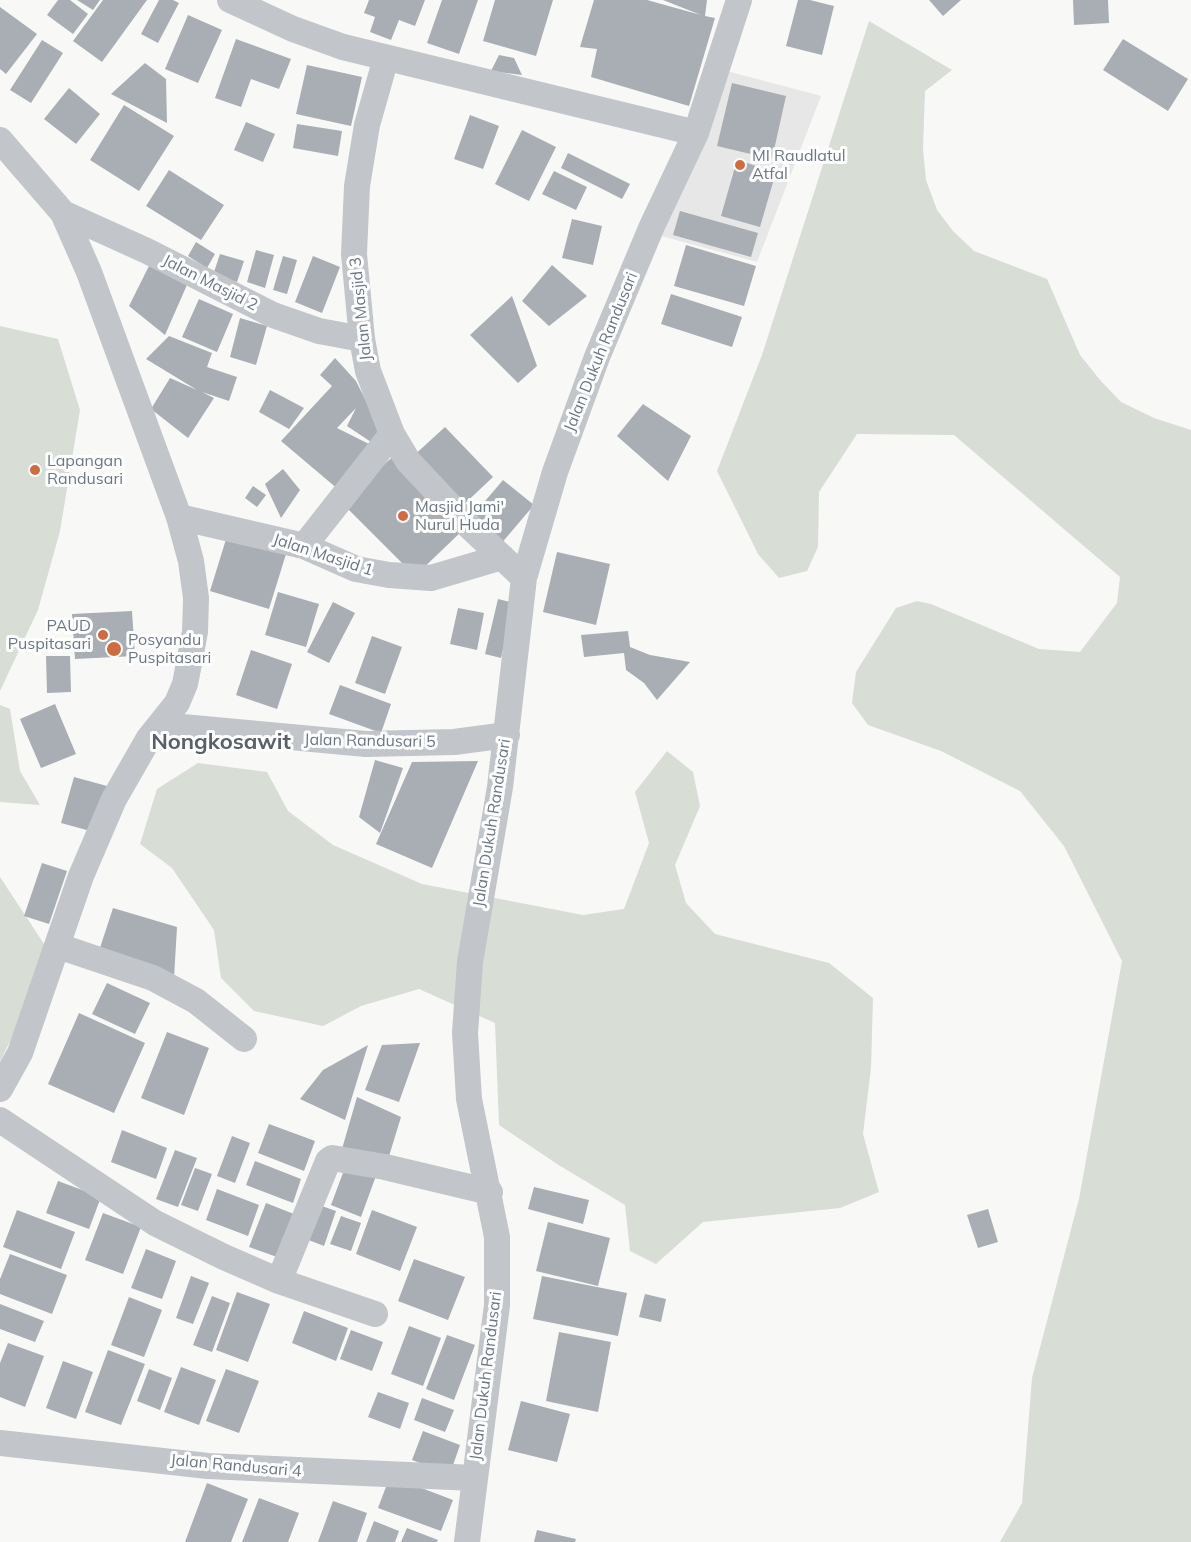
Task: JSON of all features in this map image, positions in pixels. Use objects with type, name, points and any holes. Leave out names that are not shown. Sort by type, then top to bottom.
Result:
[{"type":"street","points":[[230,0],[293,29],[386,58],[696,133]]},
{"type":"street","name":"Jalan Dukuh Randusari","points":[[467,1542],[497,1305],[497,1238],[490,1192],[469,1099],[465,1033],[470,962],[507,735],[524,578],[555,472],[597,357],[652,226],[696,133],[739,0]]},
{"type":"street","name":"Jalan Masjid 3","points":[[386,58],[367,126],[357,186],[354,254],[362,339],[368,371],[392,434],[408,462],[524,578]]},
{"type":"street","points":[[0,140],[63,213],[89,272],[179,517],[196,598],[195,632],[185,684],[177,703],[135,760],[114,799],[81,876],[20,1053],[0,1089]]},
{"type":"street","name":"Jalan Masjid 2","points":[[63,213],[147,251],[273,315],[319,330],[362,339]]},
{"type":"street","points":[[304,546],[392,434]]},
{"type":"street","name":"Jalan Masjid 1","points":[[179,517],[304,546],[356,569],[388,576],[431,578],[502,557]]},
{"type":"street","name":"Jalan Randusari 5","points":[[161,725],[366,744],[454,742],[507,735]]},
{"type":"street","points":[[58,946],[153,978],[196,1001],[244,1039]]},
{"type":"street","points":[[0,1120],[155,1223],[279,1281],[375,1314]]},
{"type":"street","points":[[279,1281],[328,1161],[332,1158],[385,1167],[490,1192]]},
{"type":"street","name":"Jalan Randusari 4","points":[[0,1443],[208,1466],[474,1478]]},
{"type":"shaded area","points":[[869,21],[952,70],[925,91],[923,149],[926,180],[937,210],[953,231],[974,251],[1047,279],[1080,355],[1100,380],[1121,402],[1154,418],[1191,430],[1191,1542],[1000,1542],[1022,1503],[1032,1378],[1079,1199],[1122,961],[1064,846],[1020,791],[941,751],[868,725],[852,703],[856,672],[896,608],[917,601],[931,604],[1039,649],[1080,652],[1117,603],[1120,577],[954,435],[857,434],[819,492],[818,547],[807,571],[779,578],[758,554],[717,471],[762,355]]},
{"type":"shaded area","name":"MI Raudlatul Atfal","points":[[727,71],[821,96],[757,262],[654,234]]},
{"type":"shaded area","name":"Lapangan Randusari","points":[[0,326],[58,339],[80,410],[60,531],[38,610],[0,691]]},
{"type":"shaded area","points":[[0,705],[10,709],[20,771],[40,805],[0,802]]},
{"type":"shaded area","points":[[667,751],[693,772],[700,806],[675,865],[686,903],[715,934],[829,963],[873,998],[871,1068],[863,1134],[879,1192],[840,1208],[703,1222],[656,1264],[630,1251],[625,1205],[557,1164],[499,1125],[495,1023],[419,989],[361,1006],[323,1026],[254,1011],[221,978],[214,930],[172,868],[140,844],[157,789],[198,763],[267,772],[288,811],[333,845],[422,884],[583,915],[624,909],[649,843],[635,792]]},
{"type":"shaded area","points":[[0,877],[46,947],[17,1027],[0,1062]]},
{"type":"building","points":[[58,0],[70,0],[88,14],[73,34],[47,15]]},
{"type":"building","points":[[77,0],[100,0],[93,10]]},
{"type":"building","points":[[103,0],[147,0],[102,62],[73,41]]},
{"type":"building","points":[[159,0],[173,0],[179,3],[158,43],[141,34]]},
{"type":"building","points":[[369,0],[425,0],[415,26],[399,20],[391,40],[370,32],[375,17],[364,13]]},
{"type":"building","points":[[442,0],[478,0],[459,54],[427,43]]},
{"type":"building","points":[[495,0],[553,0],[536,56],[483,41]]},
{"type":"building","points":[[594,0],[647,0],[701,15],[663,0],[707,0],[705,16],[715,18],[689,106],[591,77],[597,49],[580,47]]},
{"type":"building","points":[[798,0],[810,0],[834,6],[822,55],[786,46]]},
{"type":"building","points":[[929,0],[961,0],[943,16]]},
{"type":"building","points":[[1073,0],[1108,0],[1109,23],[1074,25]]},
{"type":"building","points":[[0,7],[37,34],[6,74],[0,69]]},
{"type":"building","points":[[188,15],[222,30],[198,83],[165,69]]},
{"type":"building","points":[[236,39],[291,59],[279,89],[251,79],[241,107],[215,98]]},
{"type":"building","points":[[1123,39],[1188,79],[1168,111],[1103,70]]},
{"type":"building","points":[[42,40],[63,53],[31,103],[10,90]]},
{"type":"building","points":[[499,55],[514,58],[522,75],[491,71]]},
{"type":"building","points":[[145,63],[166,79],[167,123],[111,94]]},
{"type":"building","points":[[307,65],[362,77],[351,126],[296,114]]},
{"type":"building","points":[[732,83],[786,96],[772,159],[717,146]]},
{"type":"building","points":[[69,88],[100,114],[76,144],[44,119]]},
{"type":"building","points":[[124,105],[174,136],[139,191],[90,160]]},
{"type":"building","points":[[470,115],[499,126],[483,169],[454,159]]},
{"type":"building","points":[[246,122],[275,134],[263,162],[234,150]]},
{"type":"building","points":[[297,124],[342,131],[338,156],[293,148]]},
{"type":"building","points":[[522,130],[556,147],[529,201],[495,184]]},
{"type":"building","points":[[568,153],[630,184],[622,199],[561,168]]},
{"type":"building","points":[[737,160],[776,172],[760,227],[721,216]]},
{"type":"building","points":[[169,170],[224,205],[201,240],[146,206]]},
{"type":"building","points":[[554,171],[587,187],[576,210],[542,194]]},
{"type":"building","points":[[680,211],[758,233],[751,257],[673,235]]},
{"type":"building","points":[[572,219],[602,226],[593,265],[562,258]]},
{"type":"building","points":[[196,242],[215,254],[207,268],[188,256]]},
{"type":"building","points":[[686,245],[756,266],[744,306],[674,286]]},
{"type":"building","points":[[256,250],[274,255],[265,288],[247,282]]},
{"type":"building","points":[[220,254],[244,261],[237,282],[213,275]]},
{"type":"building","points":[[283,256],[297,260],[287,294],[273,290]]},
{"type":"building","points":[[313,256],[340,267],[322,313],[295,302]]},
{"type":"building","points":[[152,260],[190,278],[165,335],[129,306]]},
{"type":"building","points":[[552,265],[587,296],[549,326],[522,301]]},
{"type":"building","points":[[671,294],[742,317],[732,347],[661,324]]},
{"type":"building","points":[[512,296],[537,366],[518,383],[470,335]]},
{"type":"building","points":[[199,299],[233,314],[217,352],[182,337]]},
{"type":"building","points":[[240,318],[267,326],[256,365],[230,357]]},
{"type":"building","points":[[169,336],[212,353],[207,367],[237,377],[229,401],[202,392],[214,398],[188,438],[151,409],[170,378],[197,390],[146,359]]},
{"type":"building","points":[[335,358],[356,381],[384,437],[377,446],[347,426],[356,408],[337,428],[377,448],[339,490],[281,441],[332,386],[320,375]]},
{"type":"building","points":[[270,390],[304,408],[289,429],[259,412]]},
{"type":"building","points":[[643,404],[691,436],[668,481],[617,436]]},
{"type":"building","points":[[445,427],[493,477],[458,510],[410,459]]},
{"type":"building","name":"Masjid Jami' Nurul Huda","points":[[396,454],[463,530],[415,576],[341,502]]},
{"type":"building","points":[[283,469],[300,490],[281,518],[265,484]]},
{"type":"building","points":[[503,480],[534,505],[500,545],[469,520]]},
{"type":"building","points":[[253,486],[266,495],[257,507],[245,498]]},
{"type":"building","points":[[227,536],[286,554],[269,609],[210,591]]},
{"type":"building","points":[[557,552],[610,564],[596,625],[543,612]]},
{"type":"building","points":[[278,592],[319,604],[306,647],[265,635]]},
{"type":"building","points":[[498,599],[514,603],[501,658],[485,654]]},
{"type":"building","points":[[333,602],[355,613],[329,663],[307,652]]},
{"type":"building","points":[[458,608],[484,613],[477,650],[450,644]]},
{"type":"building","name":"PAUD Puspitasari","points":[[132,611],[135,656],[75,659],[72,614]]},
{"type":"building","points":[[628,631],[630,647],[650,655],[690,662],[657,700],[644,683],[626,670],[624,653],[584,657],[581,635]]},
{"type":"building","points":[[372,636],[402,647],[385,694],[355,683]]},
{"type":"building","points":[[251,650],[292,664],[277,709],[236,695]]},
{"type":"building","points":[[46,656],[70,656],[71,692],[47,693]]},
{"type":"building","points":[[340,685],[391,704],[381,733],[329,714]]},
{"type":"building","points":[[55,704],[76,754],[41,768],[20,719]]},
{"type":"building","points":[[375,760],[403,768],[380,833],[359,817]]},
{"type":"building","points":[[478,761],[432,868],[376,844],[412,762]]},
{"type":"building","points":[[74,777],[107,786],[94,832],[61,823]]},
{"type":"building","points":[[42,863],[67,871],[49,924],[24,916]]},
{"type":"building","points":[[113,908],[177,927],[174,978],[98,954]]},
{"type":"building","points":[[107,983],[150,1003],[135,1034],[92,1014]]},
{"type":"building","points":[[79,1013],[145,1043],[114,1113],[48,1084]]},
{"type":"building","points":[[167,1032],[209,1048],[184,1115],[141,1098]]},
{"type":"building","points":[[420,1043],[399,1102],[365,1090],[382,1045]]},
{"type":"building","points":[[368,1045],[345,1120],[300,1099],[323,1070]]},
{"type":"building","points":[[357,1097],[401,1117],[386,1166],[342,1149]]},
{"type":"building","points":[[269,1124],[315,1141],[304,1171],[258,1153]]},
{"type":"building","points":[[122,1130],[167,1148],[156,1179],[111,1162]]},
{"type":"building","points":[[232,1136],[250,1143],[235,1183],[217,1176]]},
{"type":"building","points":[[175,1150],[197,1158],[178,1207],[156,1199]]},
{"type":"building","points":[[255,1161],[301,1179],[293,1203],[246,1185]]},
{"type":"building","points":[[347,1162],[377,1173],[361,1217],[331,1205]]},
{"type":"building","points":[[195,1168],[212,1174],[198,1211],[181,1205]]},
{"type":"building","points":[[58,1181],[101,1197],[89,1229],[46,1213]]},
{"type":"building","points":[[534,1187],[589,1200],[583,1224],[528,1209]]},
{"type":"building","points":[[217,1189],[259,1205],[248,1236],[206,1220]]},
{"type":"building","points":[[266,1203],[294,1214],[277,1257],[249,1247]]},
{"type":"building","points":[[319,1205],[336,1211],[324,1246],[306,1239]]},
{"type":"building","points":[[988,1209],[998,1242],[978,1248],[967,1215]]},
{"type":"building","points":[[17,1210],[75,1232],[61,1269],[3,1247]]},
{"type":"building","points":[[372,1210],[417,1227],[400,1271],[356,1254]]},
{"type":"building","points":[[103,1213],[141,1227],[123,1274],[85,1260]]},
{"type":"building","points":[[341,1216],[361,1223],[351,1251],[330,1244]]},
{"type":"building","points":[[548,1222],[610,1238],[598,1286],[536,1271]]},
{"type":"building","points":[[146,1249],[176,1261],[162,1299],[131,1288]]},
{"type":"building","points":[[10,1254],[67,1275],[52,1314],[0,1294],[0,1279]]},
{"type":"building","points":[[414,1259],[465,1277],[448,1320],[398,1301]]},
{"type":"building","points":[[191,1276],[209,1283],[193,1324],[176,1318]]},
{"type":"building","points":[[542,1276],[627,1293],[618,1336],[533,1319]]},
{"type":"building","points":[[237,1292],[270,1304],[248,1362],[216,1350]]},
{"type":"building","points":[[645,1294],[666,1299],[661,1322],[639,1317]]},
{"type":"building","points":[[212,1296],[230,1303],[212,1352],[193,1345]]},
{"type":"building","points":[[129,1297],[162,1310],[144,1357],[111,1345]]},
{"type":"building","points":[[0,1304],[44,1321],[35,1342],[0,1329]]},
{"type":"building","points":[[304,1311],[348,1328],[336,1361],[292,1343]]},
{"type":"building","points":[[409,1326],[441,1338],[423,1386],[391,1374]]},
{"type":"building","points":[[351,1330],[383,1342],[372,1371],[340,1359]]},
{"type":"building","points":[[559,1332],[611,1342],[598,1412],[546,1401]]},
{"type":"building","points":[[447,1335],[475,1345],[454,1400],[426,1389]]},
{"type":"building","points":[[8,1343],[44,1356],[25,1407],[0,1397],[0,1363]]},
{"type":"building","points":[[108,1350],[145,1364],[121,1425],[85,1412]]},
{"type":"building","points":[[63,1361],[93,1372],[76,1419],[46,1408]]},
{"type":"building","points":[[181,1367],[216,1380],[199,1425],[164,1412]]},
{"type":"building","points":[[149,1369],[172,1378],[160,1410],[137,1401]]},
{"type":"building","points":[[226,1369],[259,1381],[239,1433],[206,1421]]},
{"type":"building","points":[[378,1392],[409,1403],[400,1429],[368,1417]]},
{"type":"building","points":[[422,1398],[454,1410],[445,1432],[414,1420]]},
{"type":"building","points":[[521,1401],[570,1414],[557,1462],[508,1450]]},
{"type":"building","points":[[423,1431],[460,1445],[450,1474],[412,1460]]},
{"type":"building","points":[[390,1476],[453,1500],[441,1531],[378,1508]]},
{"type":"building","points":[[207,1483],[248,1499],[231,1542],[185,1542]]},
{"type":"building","points":[[259,1498],[299,1513],[288,1542],[242,1542]]},
{"type":"building","points":[[333,1501],[367,1513],[357,1542],[318,1542]]},
{"type":"building","points":[[374,1521],[399,1531],[395,1542],[366,1542]]},
{"type":"building","points":[[407,1528],[438,1540],[437,1542],[401,1542]]},
{"type":"building","points":[[537,1530],[576,1539],[575,1542],[534,1542]]},
{"type":"place","name":"MI Raudlatul Atfal","points":[[740,165]]},
{"type":"place","name":"Lapangan Randusari","points":[[35,470]]},
{"type":"place","name":"Masjid Jami' Nurul Huda","points":[[403,516]]},
{"type":"place","name":"PAUD Puspitasari","points":[[103,635]]},
{"type":"place","name":"Posyandu Puspitasari","points":[[114,649]]},
{"type":"district","name":"Nongkosawit","points":[[221,742]]}]
